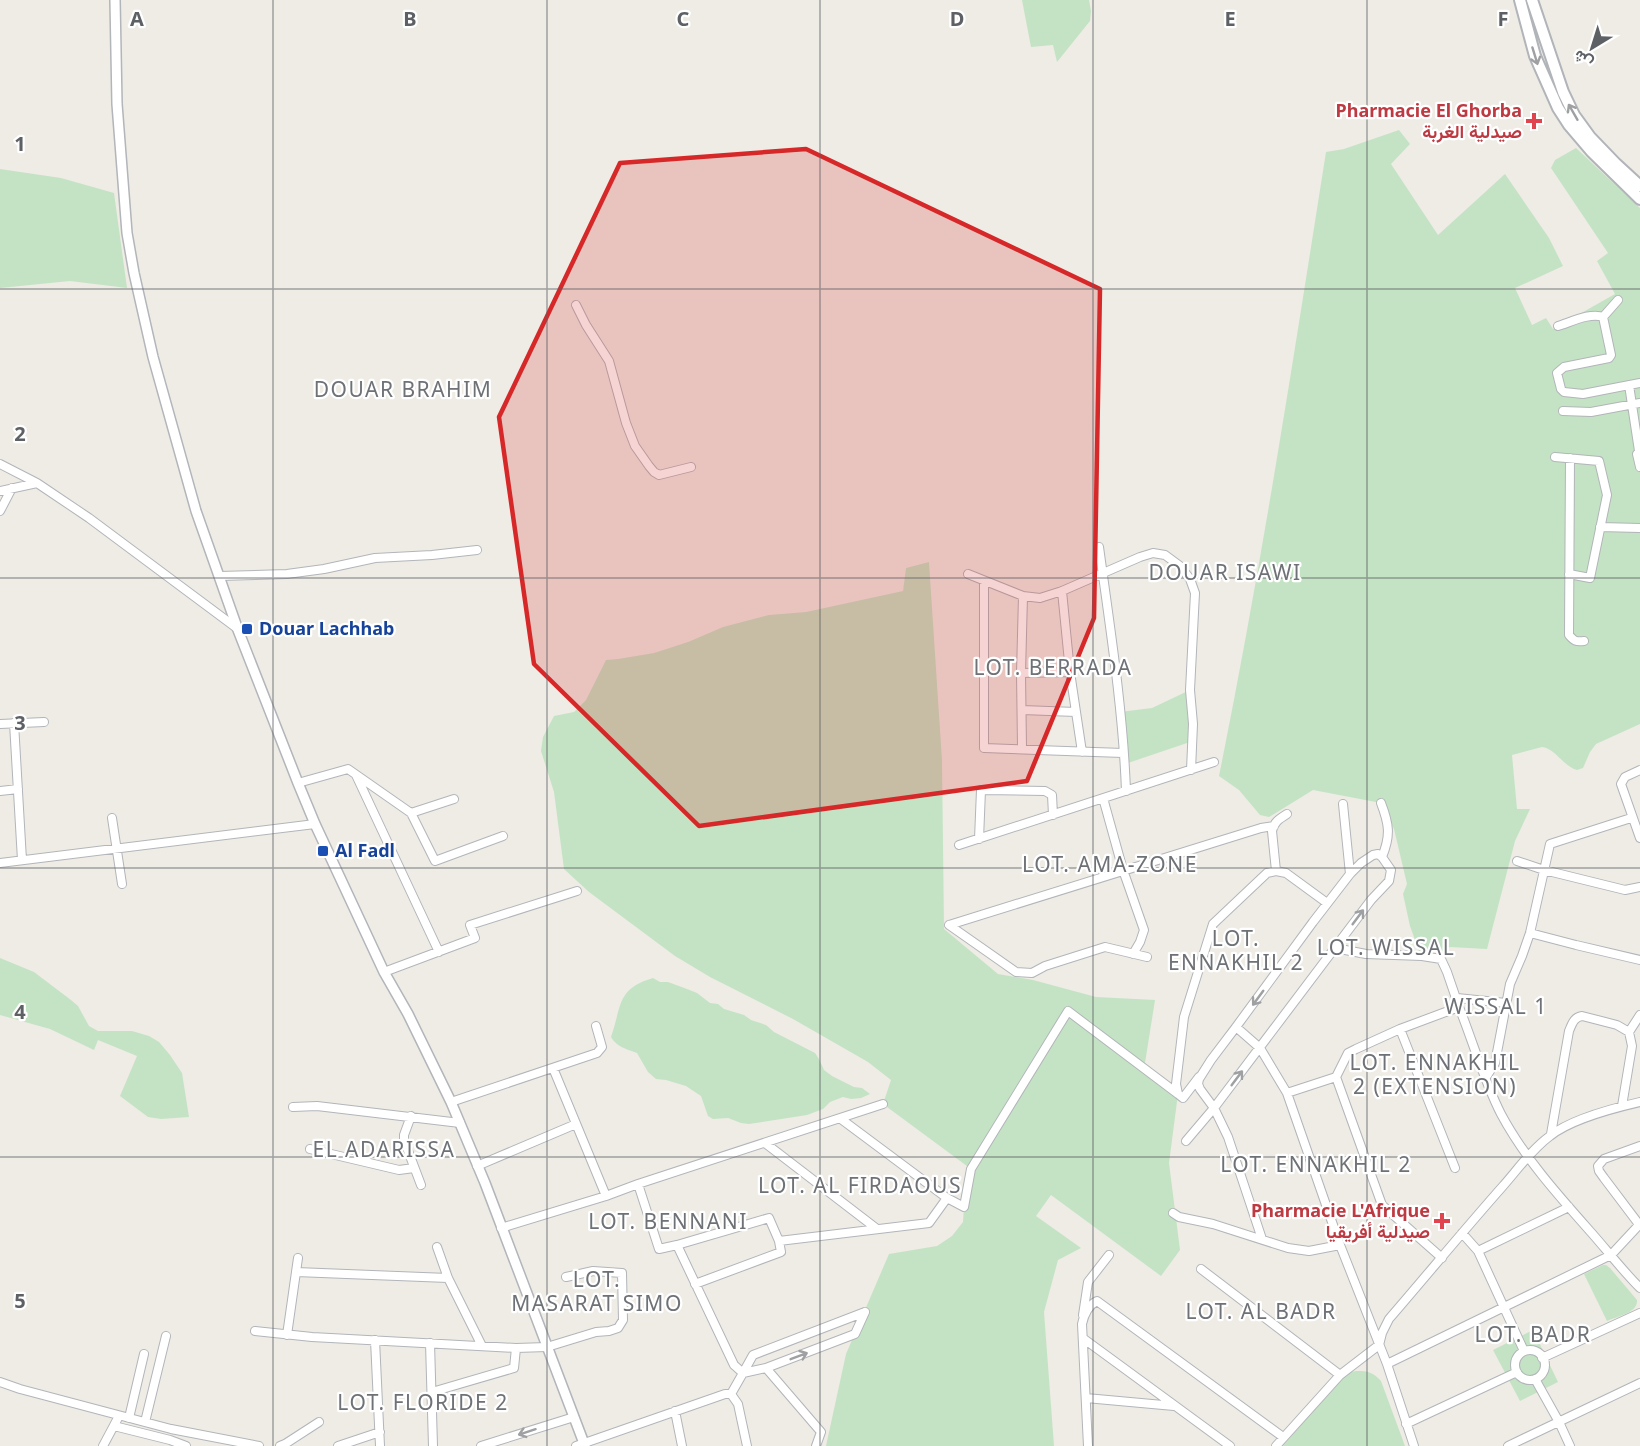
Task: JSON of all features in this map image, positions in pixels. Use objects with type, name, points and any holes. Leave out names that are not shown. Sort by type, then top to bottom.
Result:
[{"type":"main road","points":[[1520,0],[1537,62],[1557,108],[1592,152],[1640,199]]},
{"type":"main road","points":[[1532,0],[1563,92],[1574,115],[1590,137],[1640,186]]},
{"type":"street","points":[[115,0],[117,104],[127,233],[153,357],[196,511],[238,630],[315,824],[384,972],[408,1014],[451,1102],[485,1183],[574,1417],[582,1445],[675,1411],[731,1394],[738,1404],[747,1446]]},
{"type":"street","points":[[1603,317],[1618,300]]},
{"type":"street","points":[[576,305],[609,361],[626,423],[635,446],[648,466],[659,475],[691,467]]},
{"type":"street","points":[[1558,326],[1592,316],[1603,317]]},
{"type":"street","points":[[1603,317],[1611,355],[1609,358],[1560,369],[1557,373],[1561,389],[1564,392],[1583,394],[1640,383]]},
{"type":"street","points":[[1629,385],[1636,403],[1639,451],[1637,454],[1640,467]]},
{"type":"street","points":[[1563,411],[1591,412],[1636,403]]},
{"type":"street","points":[[1556,457],[1599,461],[1607,495],[1590,578],[1569,574]]},
{"type":"street","points":[[1570,458],[1569,635],[1577,642],[1584,641]]},
{"type":"street","points":[[0,464],[37,483],[89,518],[238,630]]},
{"type":"street","points":[[0,491],[37,483]]},
{"type":"street","points":[[0,511],[12,488]]},
{"type":"street","points":[[1600,527],[1640,528]]},
{"type":"street","points":[[1099,547],[1120,711],[1126,791]]},
{"type":"street","points":[[219,576],[287,574],[375,558],[477,550]]},
{"type":"street","points":[[968,574],[1023,596],[1040,598],[1153,553],[1165,555],[1180,566],[1190,579],[1195,593],[1190,690],[1193,732],[1191,770]]},
{"type":"street","points":[[984,581],[984,748],[1123,753]]},
{"type":"street","points":[[1062,591],[1082,752]]},
{"type":"street","points":[[1022,748],[1023,596]]},
{"type":"street","points":[[1021,673],[1071,672]]},
{"type":"street","points":[[1022,711],[1076,712]]},
{"type":"street","points":[[0,724],[44,722]]},
{"type":"street","points":[[14,723],[22,860]]},
{"type":"street","points":[[959,845],[1214,762]]},
{"type":"street","points":[[298,783],[348,769],[411,813],[435,861],[503,836]]},
{"type":"street","points":[[1640,770],[1624,777],[1621,784],[1640,838]]},
{"type":"street","points":[[356,775],[439,952]]},
{"type":"street","points":[[0,791],[18,789]]},
{"type":"street","points":[[979,839],[981,790],[1045,791],[1052,795],[1053,815]]},
{"type":"street","points":[[1103,798],[1123,870],[1144,930],[1133,954]]},
{"type":"street","points":[[411,813],[454,799]]},
{"type":"street","points":[[1381,803],[1388,820],[1389,840],[1383,857]]},
{"type":"street","points":[[1343,804],[1350,874]]},
{"type":"street","points":[[1276,871],[1272,831],[1279,819],[1287,814]]},
{"type":"street","points":[[112,818],[122,884]]},
{"type":"street","points":[[1486,1077],[1495,1064],[1510,984],[1530,933],[1550,844],[1632,818]]},
{"type":"street","points":[[0,863],[315,824]]},
{"type":"street","points":[[1147,957],[1105,946],[1045,966],[1032,973],[1016,972],[948,925],[1261,828],[1274,826]]},
{"type":"street","points":[[1181,1096],[1236,1027],[1350,874],[1373,855],[1378,854],[1383,857],[1391,870],[1389,881],[1371,900],[1214,1108],[1186,1141]]},
{"type":"street","points":[[1517,861],[1625,890],[1640,887]]},
{"type":"street","points":[[1181,1096],[1176,1084],[1184,1017],[1214,924],[1267,873],[1276,871],[1286,873],[1328,903]]},
{"type":"street","points":[[384,972],[475,938],[470,925],[578,891]]},
{"type":"street","points":[[1530,933],[1640,960]]},
{"type":"street","points":[[1335,948],[1366,954],[1441,959],[1500,1112],[1528,1158],[1611,1255],[1639,1284]]},
{"type":"street","points":[[1457,998],[1506,1003]]},
{"type":"street","points":[[1287,1093],[1336,1077],[1348,1053],[1375,1039],[1459,1007]]},
{"type":"street","points":[[841,1119],[947,1198],[964,1207],[971,1169],[1068,1011],[1181,1096]]},
{"type":"street","points":[[1622,1106],[1632,1046],[1629,1032],[1640,1015]]},
{"type":"street","points":[[1551,1134],[1569,1031],[1575,1018],[1582,1016],[1617,1025],[1629,1032]]},
{"type":"street","points":[[451,1102],[597,1053],[602,1047],[596,1026]]},
{"type":"street","points":[[1236,1027],[1260,1048],[1287,1093],[1340,1245],[1387,1364],[1414,1446]]},
{"type":"street","points":[[1400,1029],[1455,1168]]},
{"type":"street","points":[[554,1068],[606,1196]]},
{"type":"street","points":[[1204,1069],[1198,1084],[1214,1108],[1228,1137],[1262,1239]]},
{"type":"street","points":[[1336,1077],[1382,1205],[1442,1258]]},
{"type":"street","points":[[1276,1446],[1340,1374],[1379,1345],[1389,1320],[1539,1145],[1551,1134],[1568,1125],[1640,1102]]},
{"type":"street","points":[[501,1228],[606,1196],[883,1104]]},
{"type":"street","points":[[293,1107],[317,1106],[460,1123]]},
{"type":"street","points":[[411,1116],[404,1140],[420,1185]]},
{"type":"street","points":[[477,1166],[576,1124]]},
{"type":"street","points":[[765,1143],[877,1228]]},
{"type":"street","points":[[1387,1364],[1611,1255],[1638,1226],[1638,1223],[1604,1179],[1598,1166],[1604,1159],[1640,1146]]},
{"type":"street","points":[[310,1149],[399,1170],[414,1168]]},
{"type":"street","points":[[638,1184],[659,1249],[769,1218],[781,1252],[695,1284]]},
{"type":"street","points":[[779,1241],[929,1223],[947,1198]]},
{"type":"street","points":[[1478,1251],[1569,1207]]},
{"type":"street","points":[[1173,1213],[1179,1217],[1213,1224],[1287,1248],[1309,1251],[1340,1245]]},
{"type":"street","points":[[1462,1233],[1478,1251],[1524,1352]]},
{"type":"street","points":[[676,1245],[734,1365],[743,1372],[766,1368],[855,1334],[865,1312],[753,1355],[743,1372],[731,1394]]},
{"type":"street","points":[[437,1247],[448,1278],[482,1346]]},
{"type":"street","points":[[1088,1446],[1084,1304],[1088,1282],[1109,1255]]},
{"type":"street","points":[[287,1335],[298,1258]]},
{"type":"street","points":[[1201,1269],[1340,1374]]},
{"type":"street","points":[[255,1331],[287,1335],[516,1348],[547,1347],[596,1332],[618,1328],[623,1320],[622,1273],[593,1271],[566,1277]]},
{"type":"street","points":[[296,1272],[448,1278]]},
{"type":"street","points":[[1083,1320],[1090,1307],[1098,1301],[1283,1437]]},
{"type":"street","points":[[1542,1358],[1640,1313]]},
{"type":"street","points":[[145,1422],[166,1335]]},
{"type":"street","points":[[1084,1339],[1230,1446]]},
{"type":"street","points":[[375,1340],[380,1446]]},
{"type":"street","points":[[430,1343],[433,1446]]},
{"type":"street","points":[[432,1392],[514,1368],[516,1348]]},
{"type":"street","points":[[1533,1351],[1542,1358],[1544,1368],[1535,1378],[1531,1380],[1523,1378],[1517,1372],[1515,1364],[1521,1353],[1533,1351]]},
{"type":"street","points":[[129,1418],[144,1354]]},
{"type":"street","points":[[766,1368],[821,1432],[816,1446]]},
{"type":"street","points":[[1406,1424],[1517,1372]]},
{"type":"street","points":[[1535,1378],[1570,1446]]},
{"type":"street","points":[[0,1382],[119,1416],[207,1437],[259,1446]]},
{"type":"street","points":[[1508,1446],[1640,1383]]},
{"type":"street","points":[[1086,1398],[1176,1406]]},
{"type":"street","points":[[675,1411],[682,1446]]},
{"type":"street","points":[[103,1446],[119,1416]]},
{"type":"street","points":[[486,1445],[574,1417]]},
{"type":"street","points":[[280,1446],[319,1422]]},
{"type":"street","points":[[114,1426],[186,1446]]},
{"type":"street","points":[[338,1446],[380,1432]]},
{"type":"street","points":[[205,1446],[207,1437]]},
{"type":"highlighted area","points":[[806,149],[1100,289],[1094,618],[1027,781],[699,826],[534,664],[499,417],[620,163]]},
{"type":"green space","points":[[1022,0],[1089,0],[1090,21],[1057,62],[1053,45],[1031,47]]},
{"type":"green space","points":[[1399,130],[1410,144],[1391,164],[1438,235],[1505,174],[1549,238],[1563,266],[1515,288],[1532,325],[1546,318],[1553,329],[1615,294],[1597,261],[1608,253],[1551,168],[1555,160],[1576,148],[1640,208],[1640,724],[1596,744],[1583,768],[1577,770],[1547,748],[1542,747],[1512,755],[1517,809],[1530,809],[1515,841],[1487,949],[1450,947],[1444,951],[1419,951],[1410,926],[1403,894],[1407,884],[1394,829],[1381,803],[1313,790],[1269,817],[1260,815],[1239,790],[1219,776],[1263,543],[1326,152],[1344,149]]},
{"type":"green space","points":[[0,169],[61,178],[114,193],[127,288],[70,281],[0,288]]},
{"type":"green space","points":[[929,562],[942,760],[944,929],[998,974],[1033,980],[1096,997],[1155,1000],[1145,1063],[1178,1094],[1169,1163],[1180,1250],[1161,1276],[1051,1195],[1036,1216],[1081,1248],[1058,1260],[1044,1312],[1054,1446],[826,1446],[846,1354],[889,1254],[937,1246],[952,1236],[963,1222],[971,1169],[883,1104],[891,1080],[868,1062],[675,956],[589,892],[564,869],[554,792],[541,751],[543,737],[554,716],[574,712],[586,700],[606,660],[654,653],[723,627],[769,615],[806,612],[903,591],[906,568]]},
{"type":"green space","points":[[1190,690],[1193,741],[1125,764],[1120,712],[1152,708]]},
{"type":"green space","points":[[0,958],[34,972],[78,1006],[89,1026],[98,1031],[132,1031],[159,1042],[182,1073],[189,1117],[161,1119],[148,1117],[120,1096],[137,1056],[98,1040],[94,1050],[50,1029],[0,1015]]},
{"type":"green space","points":[[653,978],[697,993],[710,1003],[718,1004],[724,1009],[766,1025],[774,1032],[815,1053],[824,1070],[832,1076],[854,1087],[862,1088],[870,1094],[861,1098],[843,1097],[807,1115],[749,1124],[728,1118],[713,1119],[708,1116],[701,1096],[686,1086],[656,1079],[648,1072],[637,1053],[619,1045],[611,1037],[626,993],[641,982]]},
{"type":"green space","points":[[1603,1265],[1610,1268],[1637,1300],[1631,1311],[1607,1321],[1584,1274]]},
{"type":"green space","points":[[1533,1330],[1558,1382],[1520,1401],[1493,1350]]},
{"type":"green space","points":[[1350,1372],[1370,1373],[1381,1381],[1405,1446],[1283,1446],[1343,1377]]},
{"type":"place","name":"Pharmacie El Ghorba صيدلية الغربة","points":[[1534,121]]},
{"type":"place","name":"Douar Lachhab","points":[[247,629]]},
{"type":"place","name":"Al Fadl","points":[[323,851]]},
{"type":"place","name":"Pharmacie L'Afrique صيدلية أفريقيا","points":[[1442,1221]]},
{"type":"district","name":"DOUAR BRAHIM","points":[[403,390]]},
{"type":"district","name":"DOUAR ISAWI","points":[[1225,573]]},
{"type":"district","name":"LOT. BERRADA","points":[[1053,668]]},
{"type":"district","name":"LOT. AMA-ZONE","points":[[1110,865]]},
{"type":"district","name":"LOT. WISSAL","points":[[1386,948]]},
{"type":"district","name":"LOT. ENNAKHIL 2","points":[[1236,951]]},
{"type":"district","name":"WISSAL 1","points":[[1496,1007]]},
{"type":"district","name":"LOT. ENNAKHIL 2 (EXTENSION)","points":[[1435,1075]]},
{"type":"district","name":"EL ADARISSA","points":[[384,1150]]},
{"type":"district","name":"LOT. ENNAKHIL 2","points":[[1316,1165]]},
{"type":"district","name":"LOT. AL FIRDAOUS","points":[[860,1186]]},
{"type":"district","name":"LOT. BENNANI","points":[[668,1222]]},
{"type":"district","name":"LOT. MASARAT SIMO","points":[[597,1292]]},
{"type":"district","name":"LOT. AL BADR","points":[[1261,1312]]},
{"type":"district","name":"LOT. BADR","points":[[1533,1335]]},
{"type":"district","name":"LOT. FLORIDE 2","points":[[423,1403]]}]
